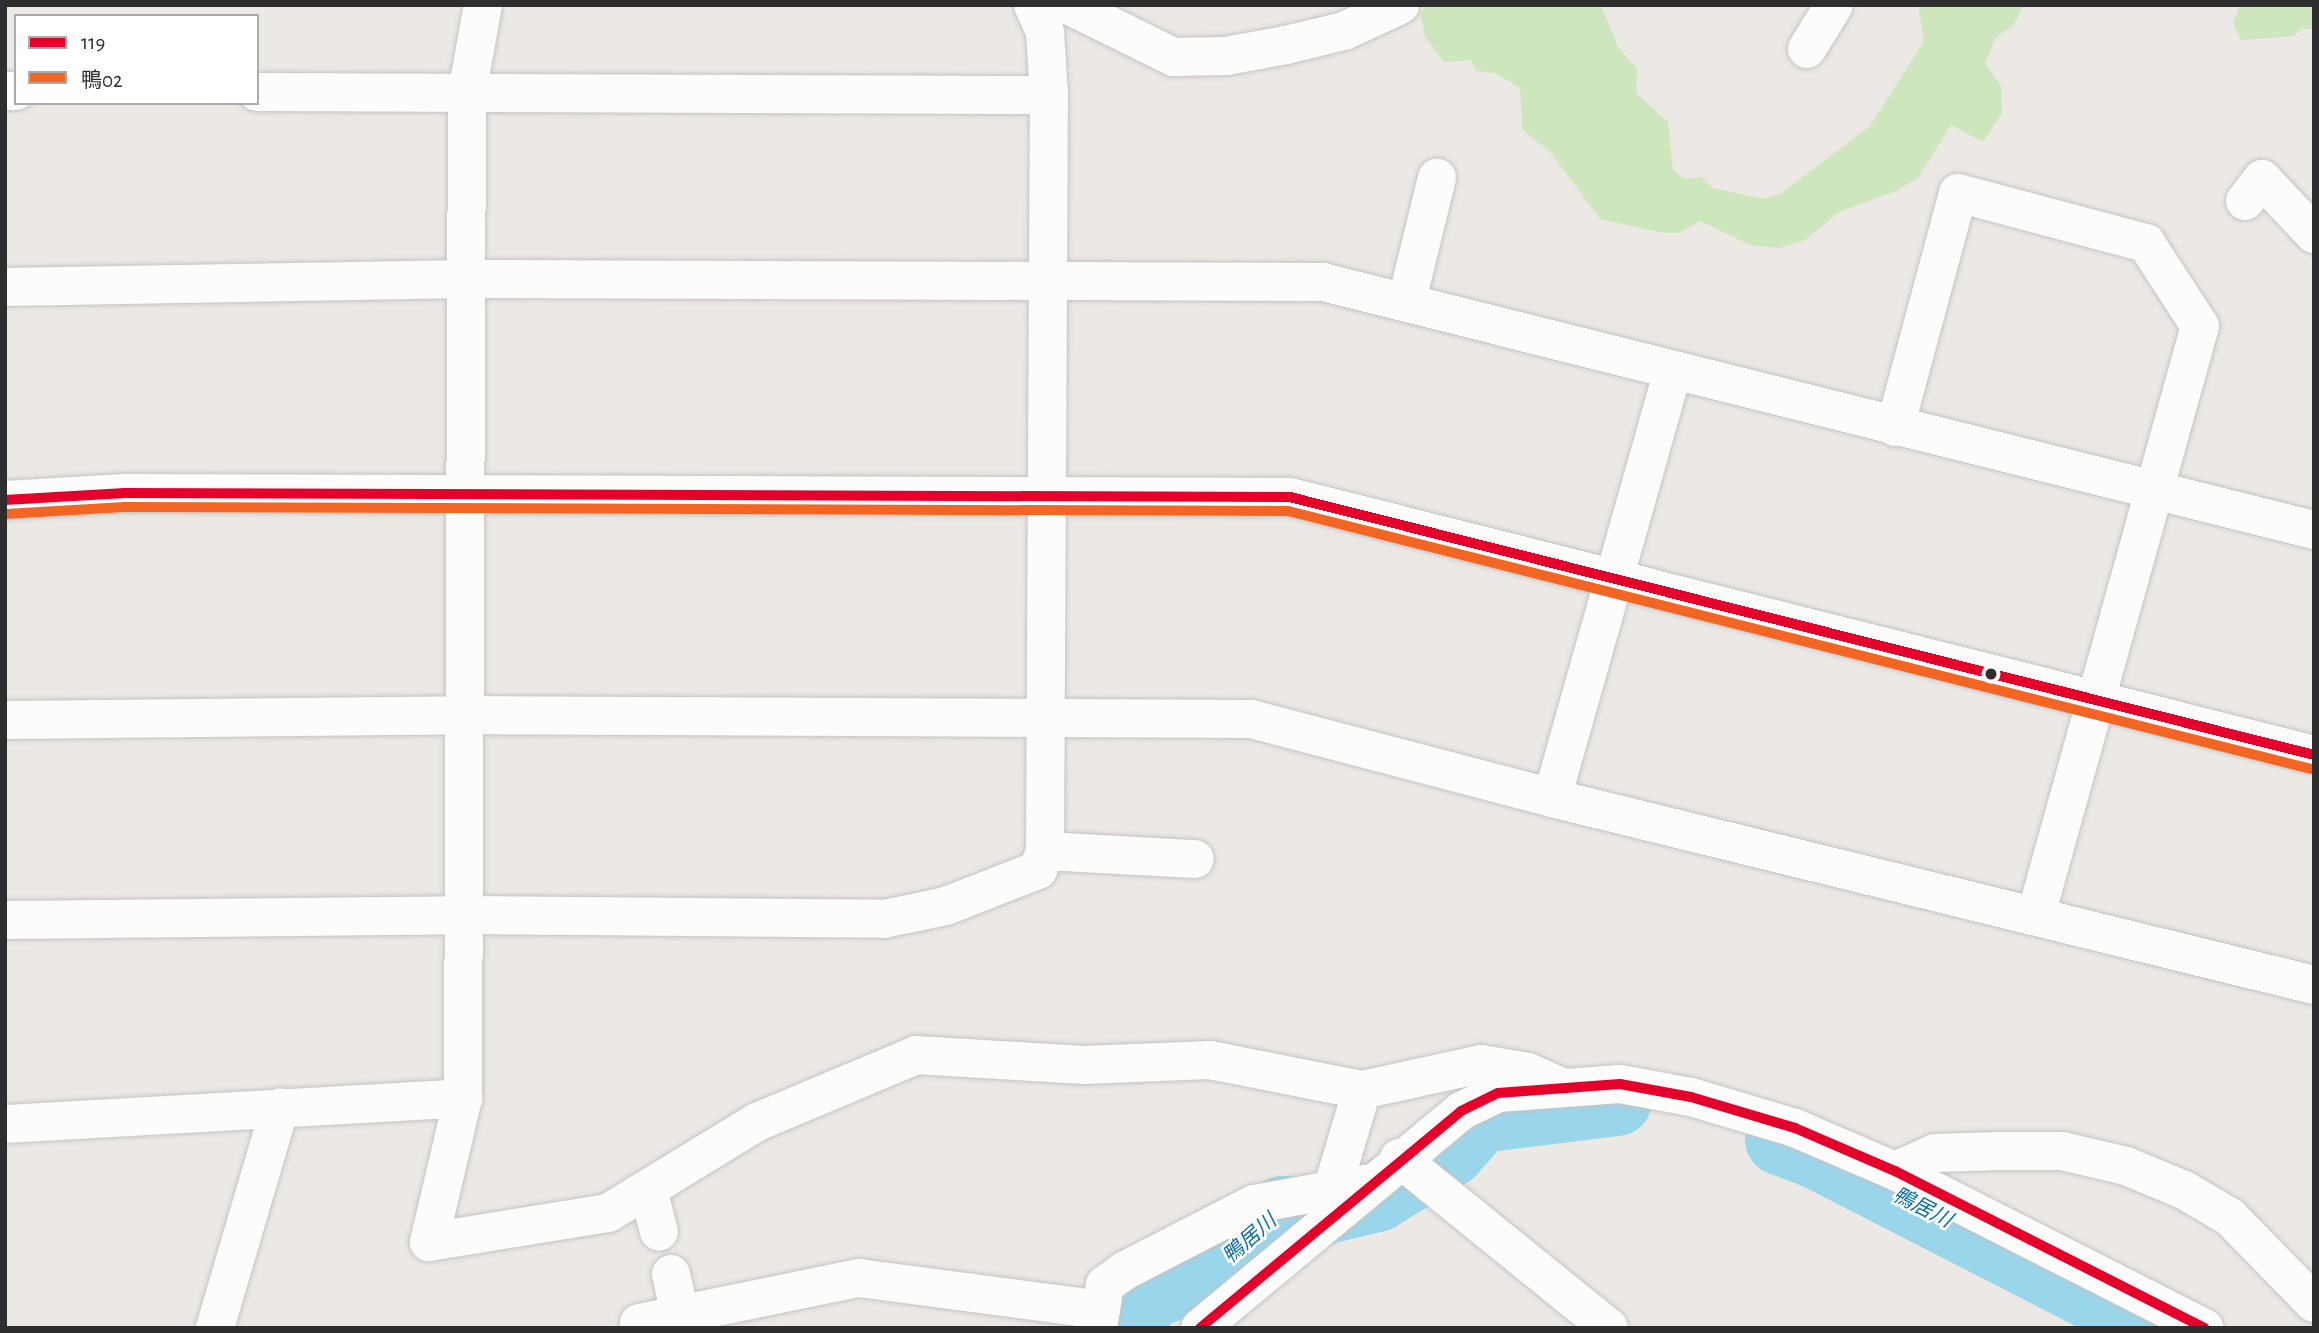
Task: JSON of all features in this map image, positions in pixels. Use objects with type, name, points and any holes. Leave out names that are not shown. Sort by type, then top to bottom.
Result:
[{"type":"street","points":[[483,5],[467,93],[469,279],[463,1098],[429,1242],[608,1213],[757,1122],[916,1055],[1084,1065],[1210,1060],[1362,1090],[1481,1064],[1528,1072],[1557,1085]]},
{"type":"street","points":[[5,920],[464,915],[884,919],[946,906],[1038,870],[1045,851],[1042,719],[1047,499],[1045,281],[1049,95],[1045,32],[1033,5]]},
{"type":"street","points":[[1068,5],[1173,57],[1226,56],[1286,45],[1343,31],[1401,5]]},
{"type":"street","points":[[1807,49],[1834,5]]},
{"type":"street","points":[[259,92],[1049,95]]},
{"type":"street","points":[[1407,300],[1437,178]]},
{"type":"street","points":[[2245,201],[2262,179],[2314,234]]},
{"type":"street","points":[[1895,427],[1958,193],[2146,243],[2178,269],[2200,326],[2036,915]]},
{"type":"street","points":[[5,287],[469,279],[1323,282],[1407,300],[1673,371],[2314,530]]},
{"type":"street","points":[[1552,799],[1673,371]]},
{"type":"street","points":[[5,500],[125,493],[467,498],[1290,497],[2314,755]]},
{"type":"street","points":[[5,720],[467,715],[1251,719],[1552,799],[2314,985]]},
{"type":"street","points":[[1045,851],[1195,859]]},
{"type":"street","points":[[1200,1328],[1399,1158],[1461,1111],[1498,1093],[1557,1085],[1619,1084],[1692,1097],[1795,1128],[1895,1171],[2204,1328]]},
{"type":"street","points":[[1332,1190],[1362,1090]]},
{"type":"street","points":[[5,1124],[463,1098]]},
{"type":"street","points":[[215,1328],[280,1107]]},
{"type":"street","points":[[1895,1171],[1935,1153],[1999,1151],[2062,1151],[2126,1166],[2184,1190],[2230,1217],[2314,1303]]},
{"type":"street","points":[[1399,1158],[1609,1328]]},
{"type":"street","points":[[639,1323],[859,1278],[1099,1319],[1105,1285],[1124,1270],[1254,1204],[1371,1182]]},
{"type":"street","points":[[648,1189],[659,1232]]},
{"type":"street","points":[[671,1274],[680,1315]]},
{"type":"green space","points":[[1426,5],[1601,5],[1618,47],[1637,69],[1636,93],[1668,122],[1673,170],[1686,179],[1701,177],[1713,188],[1764,199],[1780,194],[1870,126],[1924,41],[1918,5],[2024,5],[2013,26],[1996,37],[1985,63],[2001,86],[2002,113],[1983,142],[1951,125],[1918,178],[1896,191],[1841,211],[1805,240],[1779,248],[1750,245],[1700,221],[1680,233],[1663,233],[1600,219],[1550,152],[1522,129],[1520,88],[1495,73],[1476,71],[1471,60],[1444,62],[1425,37],[1420,13]]},
{"type":"green space","points":[[2240,5],[2314,5],[2314,30],[2302,28],[2294,36],[2241,40],[2233,24]]},
{"type":"waterway","name":"鴨居川","points":[[1124,1328],[1149,1295],[1226,1263],[1283,1211],[1314,1212],[1377,1197],[1450,1152],[1480,1118],[1617,1101]]},
{"type":"waterway","name":"鴨居川","points":[[1780,1140],[1817,1154],[2155,1328]]},
{"type":"transit line","name":"119","points":[[5,500],[125,493],[1290,497],[2314,755]]},
{"type":"transit line","name":"鴨02","points":[[6,514],[125,507],[1288,511],[2311,769]]},
{"type":"transit line","name":"119","points":[[1200,1328],[1461,1111],[1498,1093],[1620,1084],[1691,1097],[1795,1128],[1895,1171],[2204,1328]]}]
